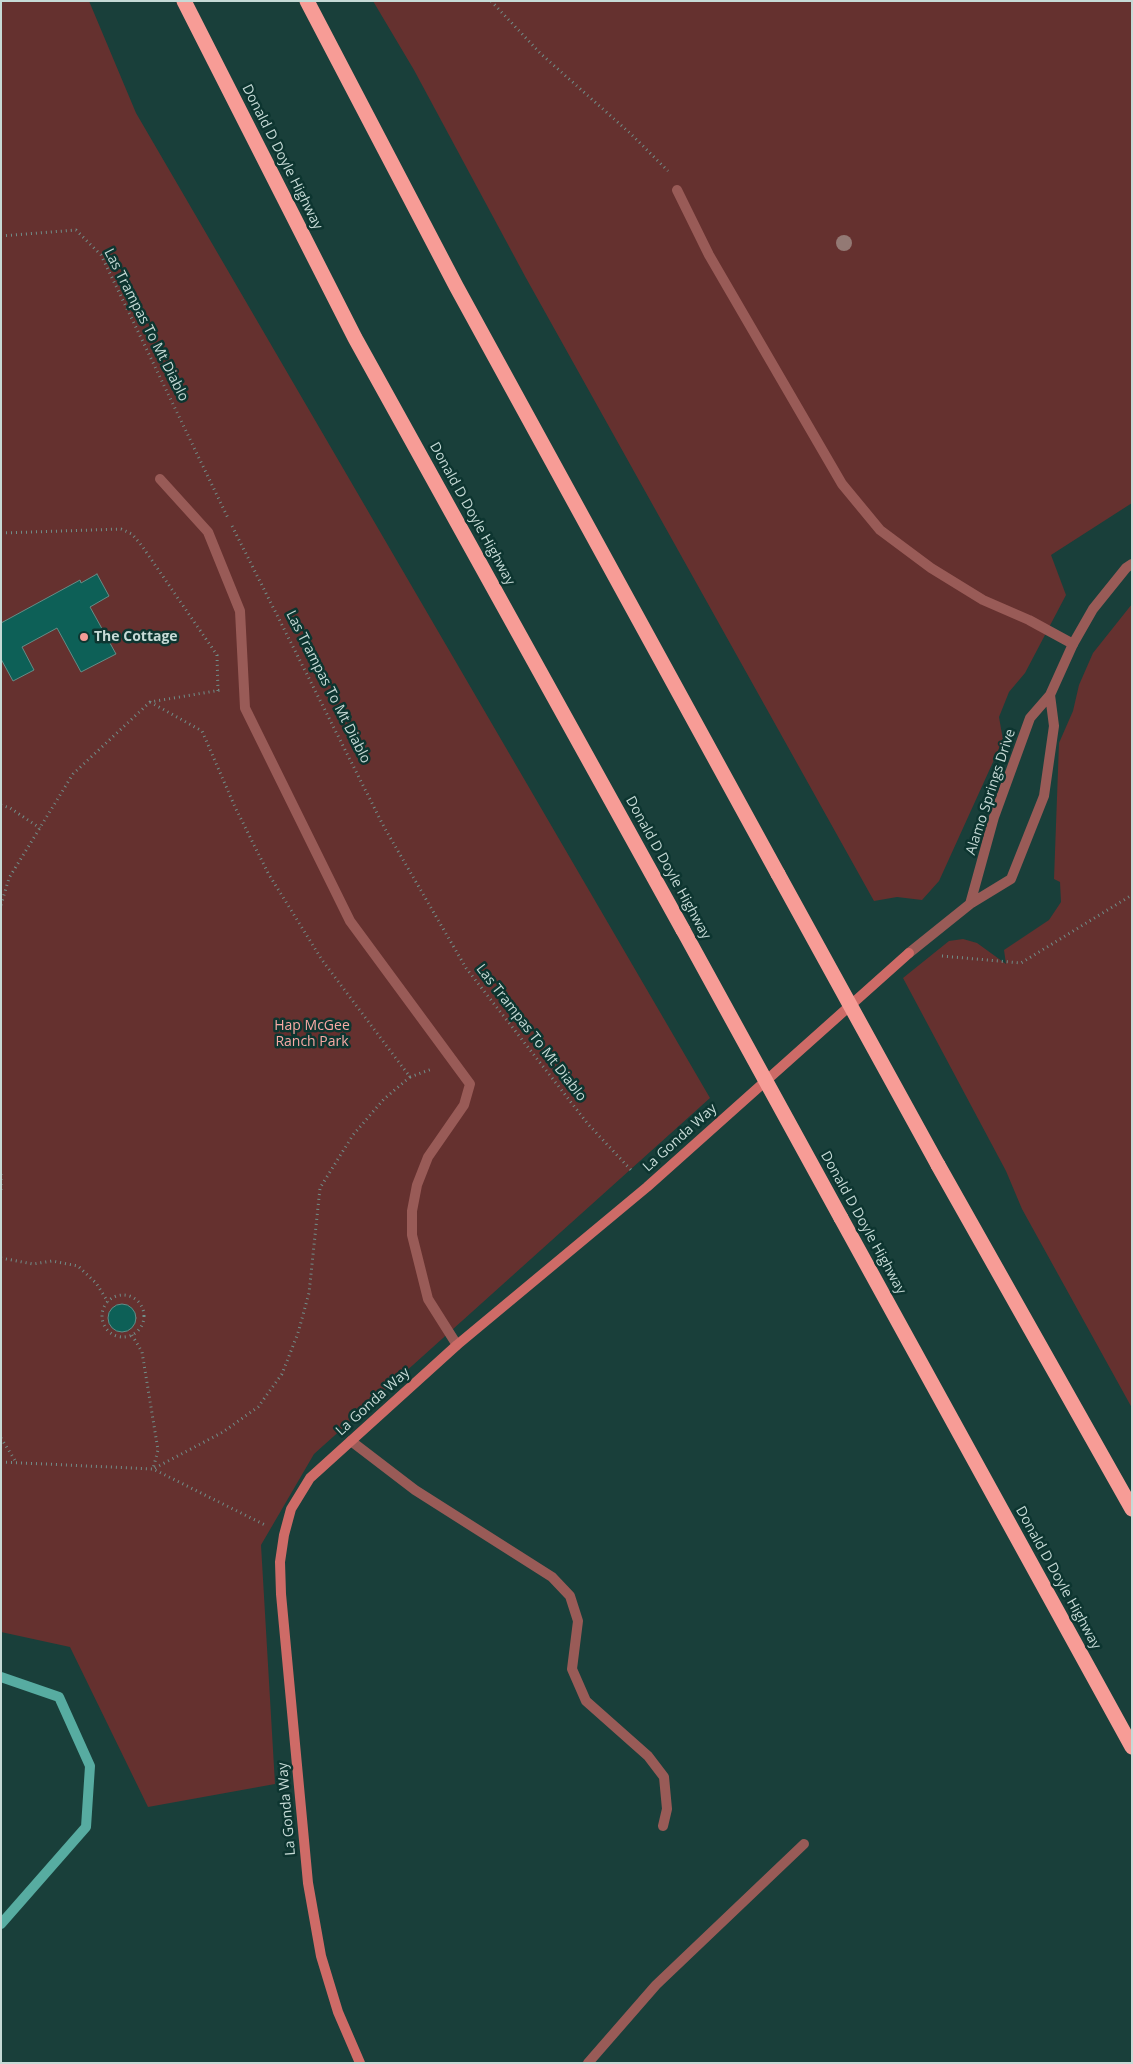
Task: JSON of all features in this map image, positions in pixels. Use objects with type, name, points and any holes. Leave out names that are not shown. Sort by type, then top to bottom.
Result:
[{"type":"highway","name":"Donald D Doyle Highway","points":[[184,1],[356,338],[1132,1747]]},
{"type":"highway","points":[[307,1],[456,286],[938,1165],[1132,1509]]},
{"type":"street","points":[[677,190],[709,255],[842,484],[880,530],[931,568],[983,600],[1029,620],[1072,644]]},
{"type":"street","points":[[160,479],[208,532],[240,612],[245,708],[350,921],[470,1084],[464,1105],[428,1157],[417,1186],[412,1211],[412,1235],[428,1299],[457,1345]]},
{"type":"street","name":"Alamo Springs Drive","points":[[970,904],[994,817],[1030,718],[1050,695],[1072,644],[1093,608],[1126,568],[1132,564]]},
{"type":"street","points":[[909,953],[970,904],[1011,879],[1044,796],[1054,726],[1050,695]]},
{"type":"street","name":"La Gonda Way","points":[[360,2063],[338,2012],[321,1956],[308,1883],[281,1594],[280,1562],[284,1535],[291,1509],[310,1478],[351,1440],[457,1345],[647,1187],[909,953]]},
{"type":"street","points":[[351,1440],[415,1490],[552,1577],[570,1596],[578,1621],[572,1669],[586,1701],[648,1756],[664,1777],[667,1809],[663,1826]]},
{"type":"street","points":[[588,2063],[656,1985],[804,1844]]},
{"type":"path","points":[[490,1],[541,54],[652,154],[667,170],[677,190]]},
{"type":"path","name":"Las Trampas To Mt Diablo","points":[[1,236],[76,230],[101,255],[221,504],[295,646],[384,827],[466,968],[588,1124],[647,1187]]},
{"type":"path","points":[[1,533],[121,529],[132,534],[217,655],[218,691]]},
{"type":"path","points":[[1,905],[9,878],[73,774],[150,702],[244,686]]},
{"type":"path","points":[[150,702],[202,732],[235,807],[268,873],[322,960],[410,1077],[384,1099],[353,1135],[320,1188],[309,1293],[298,1333],[282,1374],[258,1407],[223,1432],[153,1469]]},
{"type":"path","points":[[1,805],[10,808],[40,828]]},
{"type":"path","points":[[909,953],[1021,963],[1132,895]]},
{"type":"path","points":[[1,1174],[1,1193]]},
{"type":"path","points":[[1,1258],[33,1264],[52,1262],[78,1266],[96,1282],[108,1302]]},
{"type":"path","points":[[128,1296],[139,1302],[144,1314],[142,1326],[132,1335],[118,1336],[106,1328],[102,1315],[108,1302],[114,1298],[128,1296]]},
{"type":"path","points":[[132,1335],[142,1352],[158,1450],[153,1469]]},
{"type":"path","points":[[1,1438],[16,1463]]},
{"type":"path","points":[[1,1462],[153,1469],[284,1535]]},
{"type":"green space","name":"Hap McGee Ranch Park","points":[[1,1],[89,1],[136,113],[710,1098],[314,1454],[261,1545],[275,1784],[148,1807],[70,1647],[1,1632]]},
{"type":"green space","points":[[373,1],[1132,1],[1132,503],[1051,555],[1066,595],[1025,673],[1009,692],[999,717],[1003,740],[939,881],[922,900],[897,897],[874,901],[526,278],[414,70]]},
{"type":"green space","points":[[1132,604],[1132,1408],[1022,1209],[1006,1171],[903,978],[949,941],[963,939],[977,943],[1006,964],[1004,950],[1049,920],[1061,902],[1060,882],[1054,879],[1059,743],[1073,711],[1079,685],[1093,653]]},
{"type":"building","name":"The Cottage","points":[[97,574],[109,596],[90,607],[116,654],[81,672],[57,628],[22,647],[34,670],[13,681],[1,659],[1,623],[80,580],[81,583]]},
{"type":"building","points":[[122,1304],[132,1308],[136,1318],[132,1328],[122,1332],[112,1328],[108,1318],[112,1308]]},
{"type":"waterway","points":[[1,1677],[59,1697],[90,1766],[86,1827],[1,1924]]},
{"type":"place","name":"The Cottage","points":[[84,637]]}]
